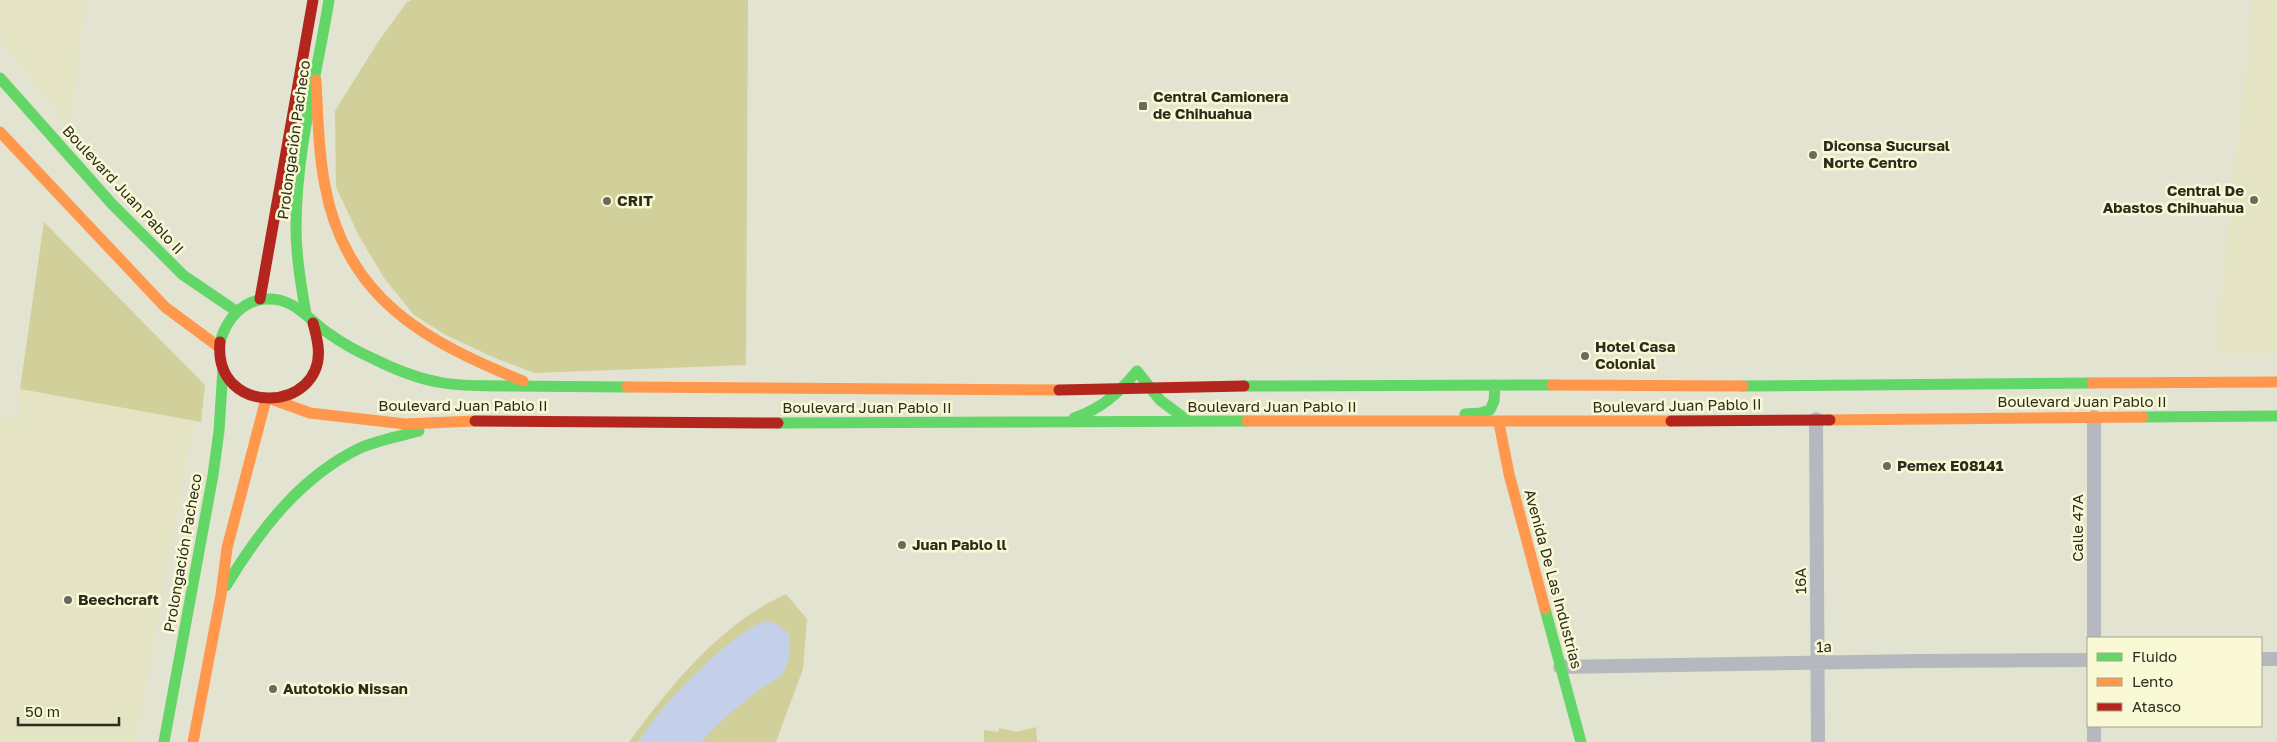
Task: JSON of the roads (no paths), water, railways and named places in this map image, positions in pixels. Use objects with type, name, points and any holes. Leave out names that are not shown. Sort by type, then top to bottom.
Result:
[{"type":"main road","name":"Prolongación Pacheco","points":[[260,299],[313,0]]},
{"type":"main road","name":"Prolongación Pacheco","points":[[309,318],[298,264],[296,217],[308,124],[329,0]]},
{"type":"main road","name":"Boulevard Juan Pablo II","points":[[0,78],[112,204],[183,275],[236,311]]},
{"type":"main road","points":[[316,80],[322,165],[328,200],[337,228],[355,265],[380,298],[402,320],[427,338],[484,366],[537,386]]},
{"type":"main road","points":[[0,132],[165,307],[219,347]]},
{"type":"main road","points":[[273,298],[285,301],[309,318],[318,336],[320,352],[317,366],[310,380],[299,390],[286,397],[268,399],[252,396],[240,390],[230,380],[223,368],[219,347],[224,328],[236,311],[250,302],[260,299],[273,298]]},
{"type":"main road","name":"Boulevard Juan Pablo II","points":[[309,318],[358,351],[430,381],[454,385],[537,386],[594,392],[1495,385],[1941,389],[2277,382]]},
{"type":"main road","name":"Prolongación Pacheco","points":[[164,742],[213,475],[219,431],[223,368]]},
{"type":"main road","points":[[1057,422],[1087,414],[1100,408],[1123,389],[1137,371],[1148,388],[1188,421]]},
{"type":"main road","points":[[1424,423],[1446,415],[1486,413],[1493,409],[1495,385]]},
{"type":"main road","points":[[193,742],[221,595],[227,548],[268,399]]},
{"type":"main road","name":"Boulevard Juan Pablo II","points":[[268,399],[310,413],[405,424],[596,417],[1057,422],[1499,423],[1816,419],[1943,414],[2094,417],[2277,416]]},
{"type":"main road","name":"Avenida De Las Industrias","points":[[1499,423],[1509,474],[1581,742]]},
{"type":"main road","points":[[221,595],[242,558],[301,487],[337,461],[360,448],[443,424]]},
{"type":"street","name":"Calle 47A","points":[[2094,417],[2094,637]]},
{"type":"street","name":"16A","points":[[1816,419],[1818,742]]},
{"type":"street","points":[[2262,659],[2277,659]]},
{"type":"street","name":"1a","points":[[1560,667],[2087,660]]},
{"type":"street","points":[[2094,727],[2094,742]]},
{"type":"water","points":[[767,620],[790,634],[790,652],[785,669],[781,675],[738,707],[701,742],[639,742],[658,715],[686,683],[731,642],[752,627]]},
{"type":"place","name":"Central Camionera de Chihuahua","points":[[1143,106]]},
{"type":"place","name":"Diconsa Sucursal Norte Centro","points":[[1813,155]]},
{"type":"place","name":"Central De Abastos Chihuahua","points":[[2254,200]]},
{"type":"place","name":"CRIT","points":[[607,201]]},
{"type":"place","name":"Hotel Casa Colonial","points":[[1585,356]]},
{"type":"place","name":"Pemex E08141","points":[[1887,466]]},
{"type":"place","name":"Juan Pablo ll","points":[[902,545]]},
{"type":"place","name":"Beechcraft","points":[[68,600]]},
{"type":"place","name":"Autotokio Nissan","points":[[273,689]]}]
